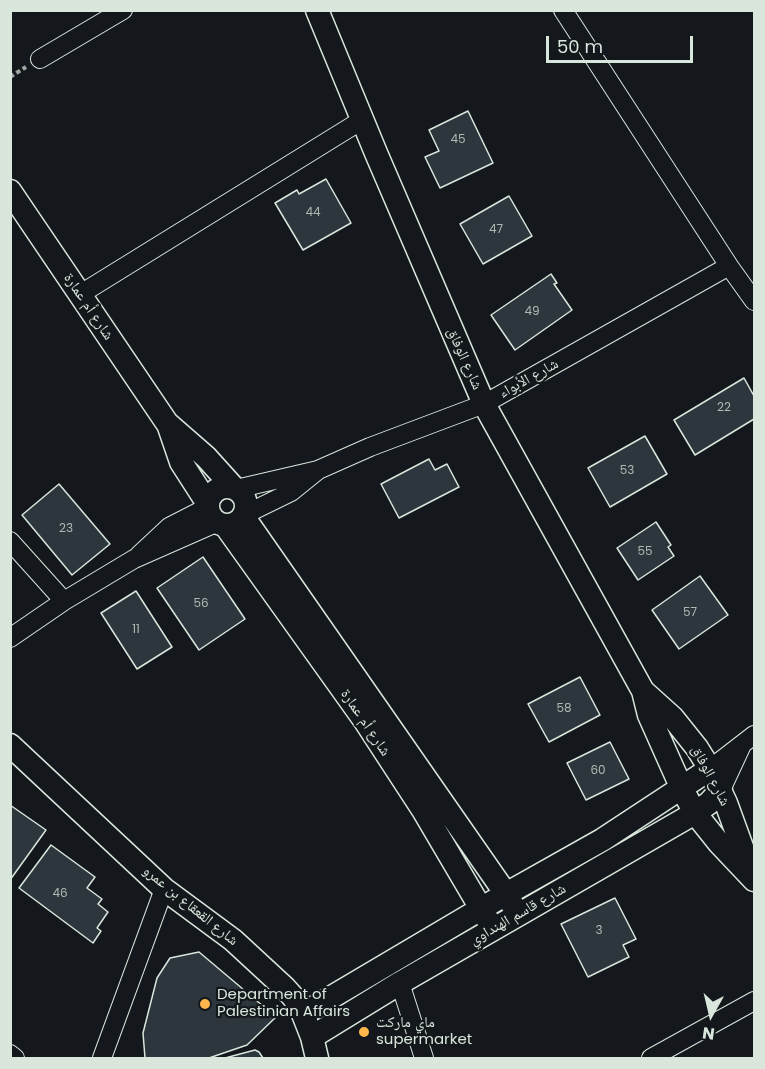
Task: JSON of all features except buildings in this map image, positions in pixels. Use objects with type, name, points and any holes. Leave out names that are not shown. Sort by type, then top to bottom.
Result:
[{"type":"street","points":[[40,59],[123,10]]},
{"type":"street","name":"شارع الوفاق","points":[[317,10],[484,404],[643,691],[649,715],[695,813],[719,843],[754,879]]},
{"type":"street","points":[[563,10],[754,301]]},
{"type":"street","points":[[79,295],[362,120]]},
{"type":"street","name":"شارع أم عمارة","points":[[10,191],[167,423],[206,457],[235,489]]},
{"type":"street","name":"شارع الأبواء","points":[[235,489],[318,470],[370,447],[484,404],[729,266]]},
{"type":"street","name":"شارع أم عمارة","points":[[167,423],[181,462],[224,515],[506,894],[518,914]]},
{"type":"street","name":"شارع الأبواء","points":[[10,638],[64,601],[134,559],[169,527],[224,515],[291,492],[318,470]]},
{"type":"street","points":[[225,487],[235,489],[243,495],[246,505],[224,515],[211,496],[217,490],[225,487]]},
{"type":"street","points":[[10,541],[64,601]]},
{"type":"street","name":"شارع الوفاق","points":[[643,691],[673,718],[697,748],[710,769],[721,790],[754,879]]},
{"type":"street","name":"شارع أم عمارة","points":[[372,716],[423,810],[493,929]]},
{"type":"street","points":[[710,769],[748,741]]},
{"type":"street","points":[[721,790],[748,741]]},
{"type":"street","name":"شارع القعقاع بن عمرو","points":[[10,746],[164,889],[233,940],[270,973],[294,998],[303,1014],[314,1048]]},
{"type":"street","name":"شارع قاسم الهنداوي","points":[[303,1014],[602,840],[710,769]]},
{"type":"street","name":"شارع قاسم الهنداوي","points":[[314,1048],[400,983],[695,813],[721,790]]},
{"type":"street","points":[[102,1059],[164,889]]},
{"type":"street","points":[[400,983],[424,1059]]},
{"type":"street","points":[[651,1059],[754,1001]]},
{"type":"street","points":[[10,1054],[15,1059]]},
{"type":"place","name":"Department of Palestinian Affairs","points":[[205,1004]]},
{"type":"place","name":"ماي ماركت supermarket","points":[[364,1032]]}]
